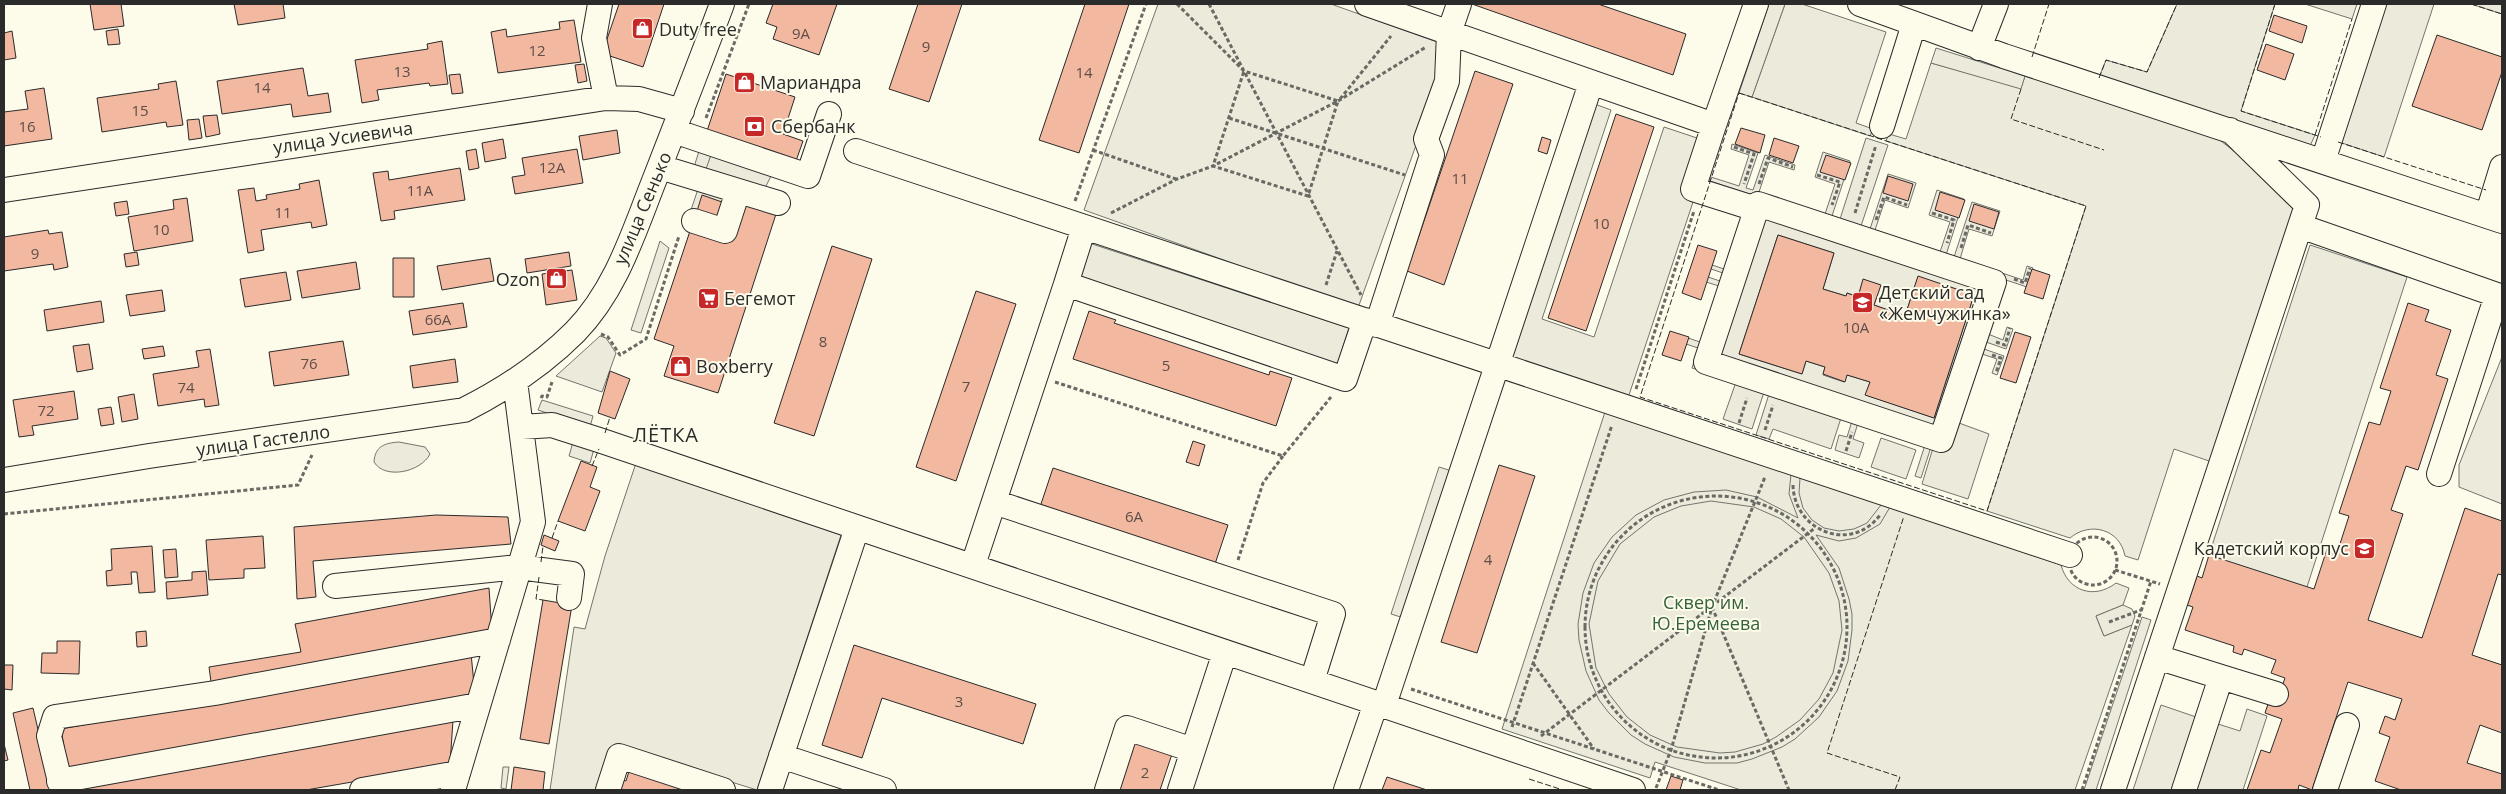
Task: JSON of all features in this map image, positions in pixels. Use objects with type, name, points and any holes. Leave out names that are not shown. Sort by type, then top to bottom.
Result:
[{"type":"street","points":[[600,4],[594,38],[606,98]]},
{"type":"street","name":"улица Сенько","points":[[515,381],[576,332],[601,299],[631,241],[722,4]]},
{"type":"street","points":[[1367,4],[1714,125]]},
{"type":"street","points":[[1066,284],[1345,378],[1371,322],[1432,155],[1426,139],[1447,80],[1449,33],[1459,4]]},
{"type":"street","points":[[1756,4],[1693,190],[1756,209]]},
{"type":"street","points":[[1979,48],[1996,4]]},
{"type":"street","points":[[2323,161],[2374,4]]},
{"type":"street","points":[[1868,5],[1979,48],[2494,219],[2502,167]]},
{"type":"street","points":[[1882,126],[1914,24]]},
{"type":"street","points":[[1346,790],[1380,704],[1392,683],[1591,83]]},
{"type":"street","name":"улица Усиевича","points":[[4,190],[606,98],[639,99],[678,121],[698,139],[808,176],[829,114]]},
{"type":"street","points":[[2113,790],[2307,205],[2230,130]]},
{"type":"street","points":[[856,150],[1624,408],[1767,448],[1798,465],[2070,555]]},
{"type":"street","points":[[660,166],[778,203]]},
{"type":"street","points":[[688,226],[725,231],[738,191]]},
{"type":"street","points":[[1758,204],[1994,282],[1941,440],[1706,362],[1756,209],[1758,204]]},
{"type":"street","points":[[973,566],[1066,284],[1076,224]]},
{"type":"street","points":[[2300,226],[2497,295],[2439,474]]},
{"type":"street","points":[[362,790],[456,782],[533,522],[527,426],[515,381]]},
{"type":"street","name":"улица Гастелло","points":[[4,480],[149,456],[464,410],[515,381]]},
{"type":"street","points":[[527,426],[552,425],[1633,790]]},
{"type":"street","points":[[994,502],[1333,614],[1312,681]]},
{"type":"street","points":[[770,790],[857,528]]},
{"type":"street","points":[[335,586],[519,567],[572,574],[569,598]]},
{"type":"street","points":[[478,705],[61,786],[49,736],[55,716],[215,693],[498,640]]},
{"type":"street","points":[[1180,790],[1225,652]]},
{"type":"street","points":[[2157,657],[2276,694]]},
{"type":"street","points":[[2184,790],[2221,677]]},
{"type":"street","points":[[2326,790],[2347,725]]},
{"type":"street","points":[[1107,790],[1127,728],[1193,750]]},
{"type":"street","points":[[608,790],[619,756],[723,790]]},
{"type":"street","points":[[781,756],[884,790]]},
{"type":"path","points":[[698,139],[749,4]]},
{"type":"path","points":[[1076,224],[1093,150],[1146,4]]},
{"type":"path","points":[[1177,4],[1244,72],[1338,101]]},
{"type":"path","points":[[1208,4],[1338,250],[1371,322]]},
{"type":"path","points":[[1308,196],[1338,101],[1406,18]]},
{"type":"path","points":[[1076,224],[1213,166],[1338,101],[1449,33]]},
{"type":"path","points":[[1213,166],[1244,72]]},
{"type":"path","points":[[1229,118],[1324,147],[1423,181]]},
{"type":"path","points":[[1848,234],[1882,126]]},
{"type":"path","points":[[1734,147],[1754,154],[1742,189]]},
{"type":"path","points":[[1093,150],[1177,180]]},
{"type":"path","points":[[1759,185],[1768,158],[1793,167]]},
{"type":"path","points":[[1213,166],[1308,196]]},
{"type":"path","points":[[1817,175],[1840,182],[1831,209]]},
{"type":"path","points":[[1700,192],[1533,663],[1514,722],[1513,749],[1545,734],[1814,528]]},
{"type":"path","points":[[1875,223],[1884,197],[1907,204]]},
{"type":"path","points":[[1932,213],[1954,220],[1945,247]]},
{"type":"path","points":[[1960,251],[1968,225],[1991,233]]},
{"type":"path","points":[[597,334],[608,337],[620,356],[646,338],[688,226]]},
{"type":"path","points":[[1320,305],[1338,250]]},
{"type":"path","points":[[2011,278],[2025,283],[2030,268]]},
{"type":"path","points":[[527,426],[542,396],[547,397],[554,374]]},
{"type":"path","points":[[1036,376],[1282,456]]},
{"type":"path","points":[[1232,580],[1263,484],[1282,456],[1345,378]]},
{"type":"path","points":[[1655,790],[1664,772],[1671,750],[1712,607],[1756,503],[1779,386]]},
{"type":"path","points":[[1738,423],[1748,393]]},
{"type":"path","points":[[4,514],[298,485],[322,432]]},
{"type":"path","points":[[1798,465],[1793,484],[1795,501],[1802,516],[1814,528],[1839,536],[1863,530],[1877,520],[1890,496]]},
{"type":"path","points":[[1727,497],[1756,503],[1783,516],[1807,534],[1825,556],[1838,582],[1845,610],[1844,653],[1835,680],[1820,705],[1801,727],[1770,746],[1750,754],[1721,758],[1693,756],[1671,750],[1652,741],[1628,724],[1601,690],[1590,663],[1585,619],[1595,576],[1602,562],[1620,538],[1655,511],[1683,501],[1727,497]]},
{"type":"path","points":[[2089,537],[2107,541],[2115,552],[2115,570],[2104,582],[2096,584],[2084,582],[2072,571],[2070,555],[2081,541],[2089,537]]},
{"type":"path","points":[[2082,790],[2151,581],[2115,570]]},
{"type":"path","points":[[1712,607],[1789,790]]},
{"type":"path","points":[[2109,622],[2142,610]]},
{"type":"path","points":[[1533,663],[1595,750]]},
{"type":"path","points":[[1392,683],[1719,790]]},
{"type":"green space","points":[[1158,4],[1331,4],[1451,47],[1358,308],[1084,210]]},
{"type":"green space","points":[[1785,4],[1802,4],[1886,32],[1856,123],[1873,129],[1870,136],[1752,97]]},
{"type":"green space","points":[[2177,4],[2275,4],[2241,111],[2315,135],[2310,146],[2098,80],[2106,60],[2147,72]]},
{"type":"green space","points":[[2305,4],[2357,4],[2352,19]]},
{"type":"green space","points":[[2380,4],[2434,4],[2384,157],[2336,141]]},
{"type":"green space","points":[[2471,4],[2502,4],[2502,14]]},
{"type":"green space","points":[[1931,63],[2021,88],[2025,76],[2207,130],[2295,199],[2293,212],[2212,462],[2174,449],[2138,560],[2125,556],[2117,539],[2103,530],[2086,530],[2070,538],[1987,511],[2086,206],[1886,141],[1889,134],[1906,139]]},
{"type":"green space","points":[[1592,103],[1611,110],[1542,319],[1594,337],[1664,127],[1703,140],[1695,196],[1628,398],[1508,357]]},
{"type":"green space","points":[[700,148],[711,155],[707,169],[694,167]]},
{"type":"green space","points":[[698,189],[727,199],[719,223],[690,213]]},
{"type":"green space","points":[[1086,242],[1349,328],[1336,369],[1073,283]]},
{"type":"green space","points":[[2310,245],[2407,277],[2306,590],[2208,558]]},
{"type":"green space","points":[[600,336],[606,338],[616,353],[602,392],[556,376]]},
{"type":"green space","points":[[2502,357],[2502,504],[2459,487],[2459,465]]},
{"type":"green space","points":[[542,400],[593,416],[590,427],[538,410]]},
{"type":"green space","name":"Сквер им. Ю.Еремеева","points":[[1605,412],[2061,565],[2069,581],[2083,590],[2099,591],[2116,583],[2129,588],[2123,605],[2096,616],[2104,636],[2132,625],[2075,790],[1741,790],[1655,762],[1650,778],[1502,729]]},
{"type":"green space","points":[[1881,438],[1916,450],[1906,479],[1871,467]]},
{"type":"green space","points":[[399,442],[425,447],[430,454],[419,465],[403,472],[386,471],[379,468],[374,462],[376,452],[382,446]]},
{"type":"green space","points":[[573,442],[594,449],[590,463],[569,456]]},
{"type":"green space","points":[[1925,445],[1931,447],[1921,478],[1915,476]]},
{"type":"green space","points":[[636,463],[841,535],[757,790],[616,746],[602,790],[550,790],[574,627],[585,629],[605,556]]},
{"type":"green space","points":[[2142,617],[2151,620],[2096,790],[2084,790]]},
{"type":"green space","points":[[2161,705],[2199,718],[2176,790],[2133,790]]},
{"type":"green space","points":[[2247,709],[2267,716],[2243,790],[2193,790],[2215,723],[2240,731]]},
{"type":"green space","points":[[503,767],[509,767],[506,789],[501,788]]},
{"type":"shaded area","points":[[1769,4],[1785,4],[1752,97],[1739,93]]},
{"type":"shaded area","points":[[1936,48],[2025,76],[2021,89],[1931,63]]},
{"type":"shaded area","points":[[1866,138],[1888,145],[1861,226],[1870,229],[1888,174],[1916,183],[1908,208],[1885,200],[1875,230],[1940,252],[1950,222],[1929,215],[1937,190],[1964,199],[1946,255],[1954,257],[1972,202],[2000,211],[1992,236],[1969,229],[1960,259],[2023,280],[2027,266],[2033,268],[2027,287],[2006,280],[1988,334],[2003,340],[2007,327],[2013,329],[2006,349],[1986,342],[1984,349],[2004,356],[1997,375],[1992,373],[1997,359],[1982,354],[1959,423],[1989,434],[1968,499],[1922,484],[1933,448],[1858,423],[1853,439],[1864,443],[1859,458],[1835,450],[1839,435],[1847,437],[1852,421],[1841,418],[1831,449],[1773,429],[1769,439],[1756,435],[1769,394],[1764,392],[1752,429],[1723,419],[1736,382],[1692,368],[1698,348],[1686,344],[1688,338],[1700,342],[1719,286],[1706,282],[1708,277],[1720,281],[1723,273],[1711,269],[1712,265],[1724,269],[1741,217],[1702,204],[1750,214],[1701,365],[1944,446],[1999,277],[1710,181],[1711,177],[1739,186],[1749,155],[1731,149],[1732,144],[1758,153],[1746,188],[1753,190],[1765,155],[1795,165],[1794,170],[1769,162],[1759,192],[1825,214],[1835,184],[1815,177],[1823,152],[1850,161],[1832,216],[1840,219]]},
{"type":"shaded area","points":[[711,155],[772,174],[765,188],[706,169]]},
{"type":"shaded area","points":[[1763,210],[1986,285],[1936,433],[1713,358]],"holes":[[[1778,235],[1834,253],[1823,289],[1846,296],[1847,293],[1858,297],[1863,280],[1880,285],[1874,305],[1905,316],[1918,277],[1974,295],[1934,418],[1866,395],[1870,382],[1847,375],[1844,382],[1823,375],[1825,367],[1806,361],[1802,374],[1739,354]]]},
{"type":"shaded area","points":[[660,241],[669,248],[641,333],[631,330]]},
{"type":"shaded area","points":[[1439,467],[1455,472],[1407,619],[1391,614]]},
{"type":"shaded area","points":[[1791,474],[1800,478],[1799,493],[1803,508],[1812,520],[1824,528],[1839,531],[1854,529],[1867,523],[1881,505],[1890,507],[1880,524],[1856,538],[1839,541],[1816,535],[1839,568],[1852,614],[1848,661],[1837,691],[1819,717],[1795,739],[1782,747],[1752,759],[1737,763],[1705,763],[1674,757],[1645,744],[1631,735],[1609,713],[1599,700],[1586,671],[1579,640],[1578,624],[1583,593],[1594,563],[1612,537],[1636,515],[1664,500],[1694,492],[1726,490],[1757,497],[1798,518],[1789,494]],"holes":[[[1711,501],[1754,507],[1781,519],[1804,537],[1829,573],[1839,601],[1842,630],[1833,673],[1819,699],[1800,720],[1763,744],[1735,752],[1720,753],[1677,747],[1650,735],[1627,717],[1609,694],[1596,668],[1589,624],[1598,581],[1620,544],[1654,517],[1681,506]]]},
{"type":"shaded area","points":[[2123,605],[2132,609],[2135,616],[2132,625],[2104,636],[2096,616]]},
{"type":"building","points":[[90,4],[121,4],[124,26],[94,30]]},
{"type":"building","points":[[234,4],[283,4],[285,18],[238,25]]},
{"type":"building","points":[[619,4],[664,4],[643,67],[607,55],[605,45]]},
{"type":"building","points":[[773,4],[837,4],[819,55],[773,39],[777,27],[766,23]]},
{"type":"building","points":[[918,4],[962,4],[929,102],[889,89]]},
{"type":"building","points":[[1085,4],[1129,4],[1079,153],[1039,140]]},
{"type":"building","points":[[1472,4],[1598,4],[1686,34],[1673,75]]},
{"type":"building","points":[[2274,15],[2307,26],[2302,43],[2269,31]]},
{"type":"building","points":[[574,20],[581,62],[498,73],[491,32],[506,29],[507,37],[560,29],[559,22]]},
{"type":"building","points":[[118,29],[120,44],[108,45],[106,31]]},
{"type":"building","points":[[12,31],[16,58],[4,60],[4,33]]},
{"type":"building","points":[[2437,35],[2502,57],[2502,72],[2482,130],[2412,106]]},
{"type":"building","points":[[442,41],[448,84],[430,86],[429,83],[377,90],[379,100],[362,103],[355,60],[428,49],[427,44]]},
{"type":"building","points":[[2266,44],[2294,54],[2285,80],[2257,70]]},
{"type":"building","points":[[584,64],[587,81],[578,83],[575,65]]},
{"type":"building","points":[[303,68],[308,96],[328,93],[331,112],[293,117],[291,104],[222,114],[217,81]]},
{"type":"building","points":[[1475,71],[1513,84],[1444,285],[1407,271]]},
{"type":"building","points":[[460,74],[463,93],[452,94],[449,75]]},
{"type":"building","points":[[726,74],[795,97],[783,134],[803,141],[796,161],[706,134]]},
{"type":"building","points":[[176,81],[183,125],[167,127],[166,122],[102,132],[97,98],[159,89],[158,84]]},
{"type":"building","points":[[44,88],[52,139],[4,146],[4,112],[28,109],[25,91]]},
{"type":"building","points":[[1616,114],[1654,127],[1586,331],[1548,318]]},
{"type":"building","points":[[217,115],[220,134],[206,137],[203,116]]},
{"type":"building","points":[[199,119],[202,138],[189,140],[187,120]]},
{"type":"building","points":[[1741,128],[1765,135],[1760,153],[1735,144]]},
{"type":"building","points":[[617,130],[620,153],[583,160],[579,136]]},
{"type":"building","points":[[1542,137],[1551,140],[1547,154],[1538,151]]},
{"type":"building","points":[[1774,138],[1799,146],[1793,163],[1769,155]]},
{"type":"building","points":[[503,139],[506,158],[485,162],[482,143]]},
{"type":"building","points":[[476,149],[479,168],[469,170],[466,151]]},
{"type":"building","points":[[577,149],[583,183],[515,194],[512,177],[525,175],[522,158]]},
{"type":"building","points":[[1826,155],[1851,163],[1845,180],[1820,172]]},
{"type":"building","points":[[460,168],[465,200],[394,211],[395,219],[381,221],[373,173],[388,171],[389,180]]},
{"type":"building","points":[[1888,176],[1913,184],[1908,201],[1883,193]]},
{"type":"building","points":[[319,180],[327,225],[312,228],[311,222],[261,230],[264,250],[248,253],[238,190],[254,188],[256,201],[267,199],[266,195],[300,189],[299,184]]},
{"type":"building","points":[[1940,192],[1965,200],[1959,218],[1935,210]]},
{"type":"building","points":[[702,195],[722,202],[717,218],[697,211]]},
{"type":"building","points":[[187,198],[193,241],[134,251],[128,217],[174,209],[173,200]]},
{"type":"building","name":"Бегемот","points":[[743,200],[777,211],[718,393],[664,376],[674,346],[654,339],[692,225],[730,238]]},
{"type":"building","points":[[127,201],[129,214],[116,216],[114,203]]},
{"type":"building","points":[[1974,204],[1999,212],[1994,229],[1969,221]]},
{"type":"building","points":[[48,230],[49,234],[62,232],[68,267],[54,270],[53,264],[4,271],[4,237]]},
{"type":"building","points":[[1778,235],[1834,253],[1823,289],[1846,296],[1847,293],[1858,297],[1863,279],[1881,285],[1874,305],[1905,316],[1918,276],[1974,295],[1934,418],[1865,395],[1870,382],[1847,375],[1845,382],[1823,374],[1825,367],[1806,361],[1802,374],[1739,354]]},
{"type":"building","points":[[1698,245],[1717,251],[1701,300],[1682,293]]},
{"type":"building","points":[[832,246],[872,259],[814,436],[774,423]]},
{"type":"building","points":[[137,252],[139,265],[126,267],[124,254]]},
{"type":"building","points":[[569,252],[571,266],[527,273],[525,259]]},
{"type":"building","points":[[393,258],[414,258],[414,297],[393,297]]},
{"type":"building","points":[[490,258],[494,281],[442,290],[437,266]]},
{"type":"building","points":[[356,262],[360,289],[302,298],[297,271]]},
{"type":"building","points":[[2032,269],[2050,275],[2043,299],[2024,293]]},
{"type":"building","points":[[572,270],[577,300],[546,305],[542,274]]},
{"type":"building","points":[[286,272],[291,300],[245,307],[240,279]]},
{"type":"building","points":[[162,290],[165,311],[130,316],[126,295]]},
{"type":"building","points":[[976,291],[1016,304],[956,481],[916,467]]},
{"type":"building","points":[[101,301],[104,322],[47,331],[44,310]]},
{"type":"building","points":[[463,303],[467,327],[413,335],[409,311]]},
{"type":"building","name":"Кадетский корпус","points":[[2408,303],[2429,310],[2425,321],[2451,330],[2436,375],[2448,379],[2418,470],[2406,466],[2391,510],[2403,514],[2368,620],[2422,638],[2465,508],[2502,521],[2502,575],[2498,574],[2472,655],[2502,665],[2502,733],[2480,725],[2467,763],[2502,774],[2502,790],[2401,790],[2375,781],[2390,737],[2379,733],[2385,716],[2395,720],[2402,699],[2348,682],[2312,790],[2299,785],[2298,790],[2247,790],[2261,750],[2270,753],[2282,719],[2265,713],[2268,704],[2275,706],[2285,678],[2271,673],[2276,660],[2244,649],[2242,655],[2233,652],[2234,646],[2185,630],[2193,607],[2187,605],[2197,576],[2202,578],[2209,555],[2314,589],[2328,546],[2338,550],[2349,516],[2339,513],[2369,422],[2380,425],[2391,391],[2380,388]]},
{"type":"building","points":[[1089,311],[1116,320],[1114,323],[1269,375],[1270,371],[1292,378],[1276,426],[1073,359]]},
{"type":"building","points":[[1670,331],[1689,337],[1681,361],[1662,355]]},
{"type":"building","points":[[2015,332],[2031,337],[2016,383],[2000,378]]},
{"type":"building","points":[[343,341],[349,375],[274,386],[269,352]]},
{"type":"building","points":[[89,344],[93,369],[77,372],[73,346]]},
{"type":"building","points":[[163,346],[165,356],[144,359],[142,349]]},
{"type":"building","points":[[210,349],[219,405],[205,407],[204,399],[158,406],[153,374],[199,367],[196,351]]},
{"type":"building","points":[[455,359],[458,382],[413,388],[410,366]]},
{"type":"building","points":[[610,371],[630,379],[615,419],[598,413]]},
{"type":"building","points":[[74,391],[78,419],[32,426],[34,435],[19,437],[13,400]]},
{"type":"building","points":[[134,394],[138,419],[122,422],[118,397]]},
{"type":"building","points":[[111,407],[114,424],[101,426],[98,409]]},
{"type":"building","points":[[1193,441],[1205,445],[1199,466],[1186,462]]},
{"type":"building","points":[[581,461],[597,467],[590,487],[600,491],[585,531],[558,521]]},
{"type":"building","points":[[1499,465],[1535,476],[1477,653],[1441,642]]},
{"type":"building","points":[[1053,468],[1228,525],[1215,564],[1040,507]]},
{"type":"building","points":[[436,515],[508,517],[511,544],[313,561],[316,597],[297,599],[294,527]]},
{"type":"building","points":[[544,535],[559,541],[555,551],[541,545]]},
{"type":"building","points":[[263,536],[265,568],[244,569],[244,578],[209,580],[206,540]]},
{"type":"building","points":[[152,546],[155,592],[139,593],[137,572],[131,572],[132,584],[107,586],[106,571],[112,570],[111,549]]},
{"type":"building","points":[[176,549],[178,577],[165,578],[163,550]]},
{"type":"building","points":[[206,571],[208,595],[167,599],[166,582],[192,580],[192,572]]},
{"type":"building","points":[[489,588],[492,632],[211,682],[209,667],[301,652],[295,624]]},
{"type":"building","points":[[543,600],[572,605],[549,744],[520,739]]},
{"type":"building","points":[[146,631],[147,646],[137,647],[136,632]]},
{"type":"building","points":[[57,641],[80,641],[79,674],[41,673],[42,653],[57,653]]},
{"type":"building","points":[[854,645],[1036,704],[1023,744],[882,698],[862,758],[822,745]]},
{"type":"building","points":[[471,653],[475,695],[68,770],[61,729]]},
{"type":"building","points":[[4,665],[13,665],[12,690],[4,689]]},
{"type":"building","points":[[33,708],[52,790],[30,790],[13,713]]},
{"type":"building","points":[[453,720],[450,765],[306,790],[76,790],[76,787]]},
{"type":"building","points":[[1134,741],[1172,754],[1160,790],[1118,790]]},
{"type":"building","points":[[4,744],[8,760],[4,761]]},
{"type":"building","points":[[514,767],[545,772],[543,790],[511,790]]},
{"type":"building","points":[[630,768],[695,790],[619,790],[616,778],[626,781]]},
{"type":"building","points":[[1671,776],[1683,780],[1680,790],[1666,790]]},
{"type":"building","points":[[1387,777],[1427,790],[1382,790]]},
{"type":"fence","points":[[2032,57],[2049,4]]},
{"type":"fence","points":[[2099,78],[2106,60],[2147,72],[2177,4]]},
{"type":"fence","points":[[2275,4],[2241,111],[2321,137]]},
{"type":"fence","points":[[2471,4],[2502,14]]},
{"type":"fence","points":[[2315,135],[2352,19]]},
{"type":"fence","points":[[2021,89],[2011,119],[2104,150]]},
{"type":"fence","points":[[1739,93],[2086,206],[1987,511],[1640,397],[1739,93]]},
{"type":"fence","points":[[2338,142],[2486,190]]},
{"type":"fence","points":[[605,433],[610,417]]},
{"type":"fence","points":[[592,466],[599,449]]},
{"type":"fence","points":[[1895,790],[1900,777],[1827,753],[1904,516]]},
{"type":"fence","points":[[552,538],[558,521]]},
{"type":"fence","points":[[541,562],[543,546]]},
{"type":"fence","points":[[539,577],[536,599],[543,600]]},
{"type":"fence","points":[[1529,779],[1563,790]]},
{"type":"place","name":"Duty free","points":[[643,29]]},
{"type":"place","name":"Мариандра","points":[[744,82]]},
{"type":"place","name":"Сбербанк","points":[[755,126]]},
{"type":"place","name":"Ozon","points":[[556,279]]},
{"type":"place","name":"Бегемот","points":[[708,298]]},
{"type":"place","name":"Детский сад «Жемчужинка»","points":[[1863,302]]},
{"type":"place","name":"Boxberry","points":[[680,366]]},
{"type":"place","name":"Кадетский корпус","points":[[2365,548]]},
{"type":"district","name":"ЛЁТКА","points":[[666,434]]}]
